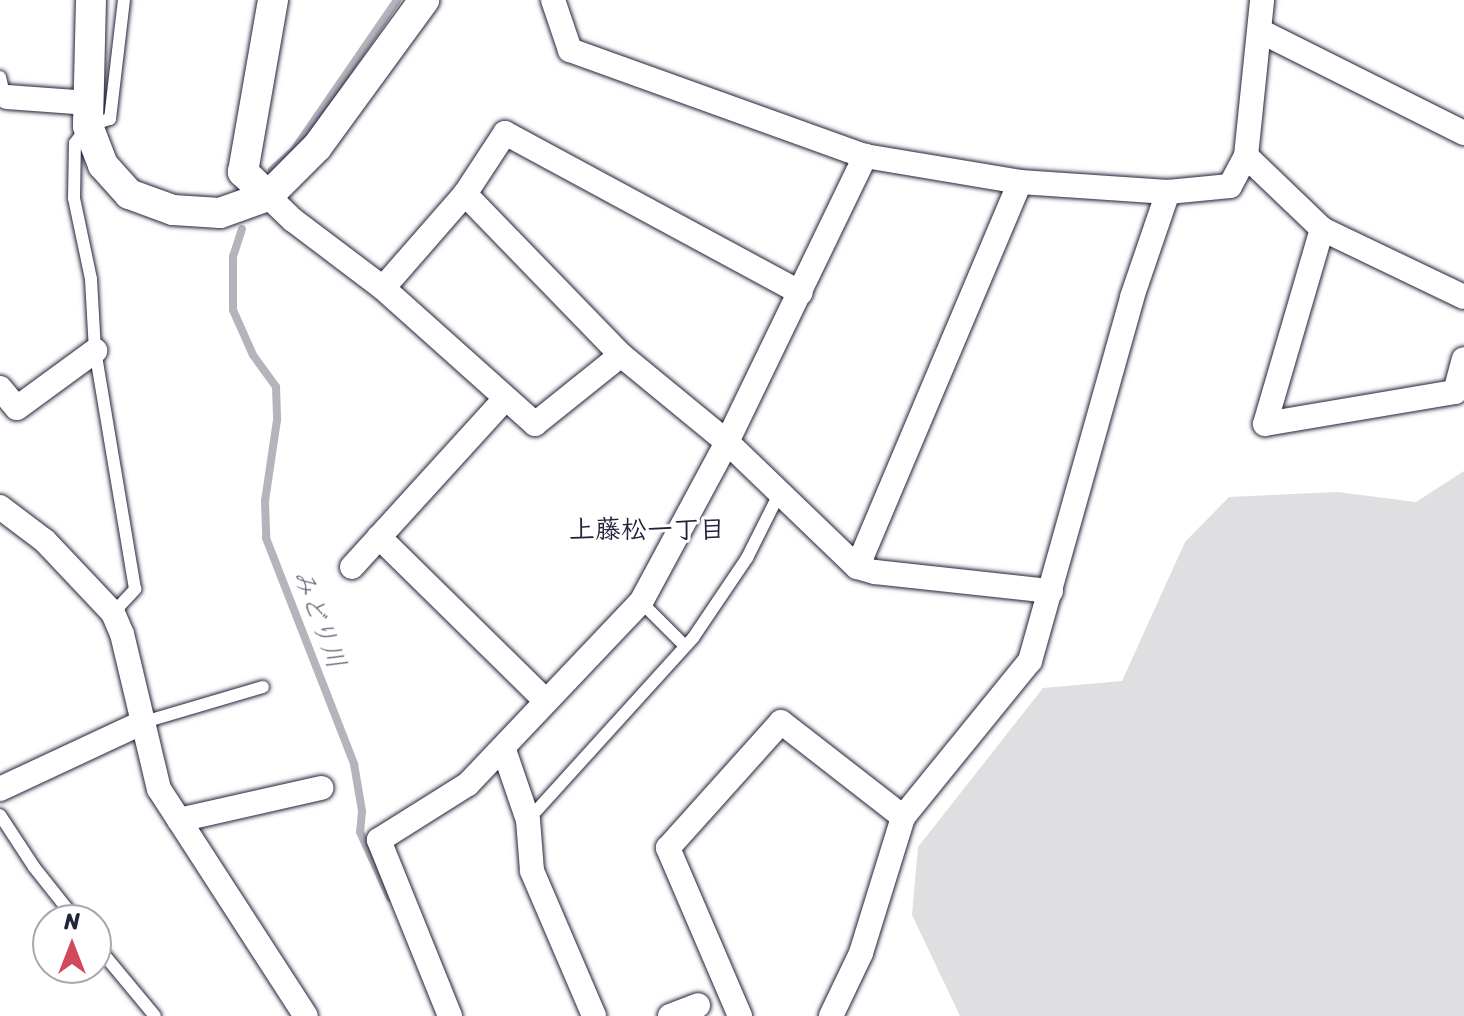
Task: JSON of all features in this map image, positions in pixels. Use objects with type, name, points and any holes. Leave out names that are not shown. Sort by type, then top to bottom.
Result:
[{"type":"street","points":[[91,0],[89,114],[103,165],[129,194],[173,210],[220,213],[268,196],[317,147],[424,0]]},
{"type":"street","points":[[273,0],[243,172],[293,220],[383,288],[535,424],[621,355]]},
{"type":"street","points":[[553,0],[570,50],[865,156],[1020,182],[1168,192],[1230,186],[1246,156],[1262,0]]},
{"type":"street","points":[[1260,31],[1464,133]]},
{"type":"street","points":[[2,93],[89,114]]},
{"type":"street","points":[[383,288],[465,194],[505,133],[801,293]]},
{"type":"street","points":[[450,1016],[379,840],[468,784],[504,750],[546,701],[641,602],[727,442],[865,156]]},
{"type":"street","points":[[1246,156],[1322,229],[1464,297]]},
{"type":"street","points":[[857,567],[1020,182]]},
{"type":"street","points":[[831,1016],[861,953],[903,817],[1030,661],[1132,297],[1168,192]]},
{"type":"street","points":[[465,194],[621,355],[727,442],[857,567],[875,572],[1051,591]]},
{"type":"street","points":[[1322,229],[1265,424],[1455,392],[1464,359]]},
{"type":"street","points":[[0,388],[17,408],[95,351]]},
{"type":"street","points":[[352,567],[505,399]]},
{"type":"street","points":[[0,507],[45,541],[113,613],[122,634],[159,789],[306,1016]]},
{"type":"street","points":[[379,537],[546,701]]},
{"type":"street","points":[[0,789],[144,722]]},
{"type":"street","points":[[740,1016],[668,848],[781,722],[903,817]]},
{"type":"street","points":[[504,750],[528,820],[532,871],[594,1016]]},
{"type":"street","points":[[179,820],[321,788]]},
{"type":"street","points":[[670,1016],[698,1005]]},
{"type":"lane","points":[[113,613],[135,589],[95,351],[91,279],[74,198],[75,143],[89,114],[110,119],[124,0]]},
{"type":"lane","points":[[528,820],[685,646],[747,558],[779,494]]},
{"type":"lane","points":[[641,602],[685,646]]},
{"type":"lane","points":[[144,722],[263,687]]},
{"type":"lane","points":[[0,815],[34,867],[63,904]]},
{"type":"lane","points":[[112,964],[155,1016]]},
{"type":"shaded area","points":[[1464,471],[1464,1016],[960,1016],[912,915],[918,847],[1043,688],[1122,681],[1185,542],[1229,497],[1337,492],[1416,502]]},
{"type":"waterway","name":"みどり川","points":[[272,170],[294,150],[397,0]]},
{"type":"waterway","name":"みどり川","points":[[242,229],[233,257],[233,310],[253,355],[276,387],[277,420],[265,501],[266,538],[354,764],[362,811],[360,832],[390,898]]},
{"type":"district","name":"上藤松一丁目","points":[[647,530]]}]
